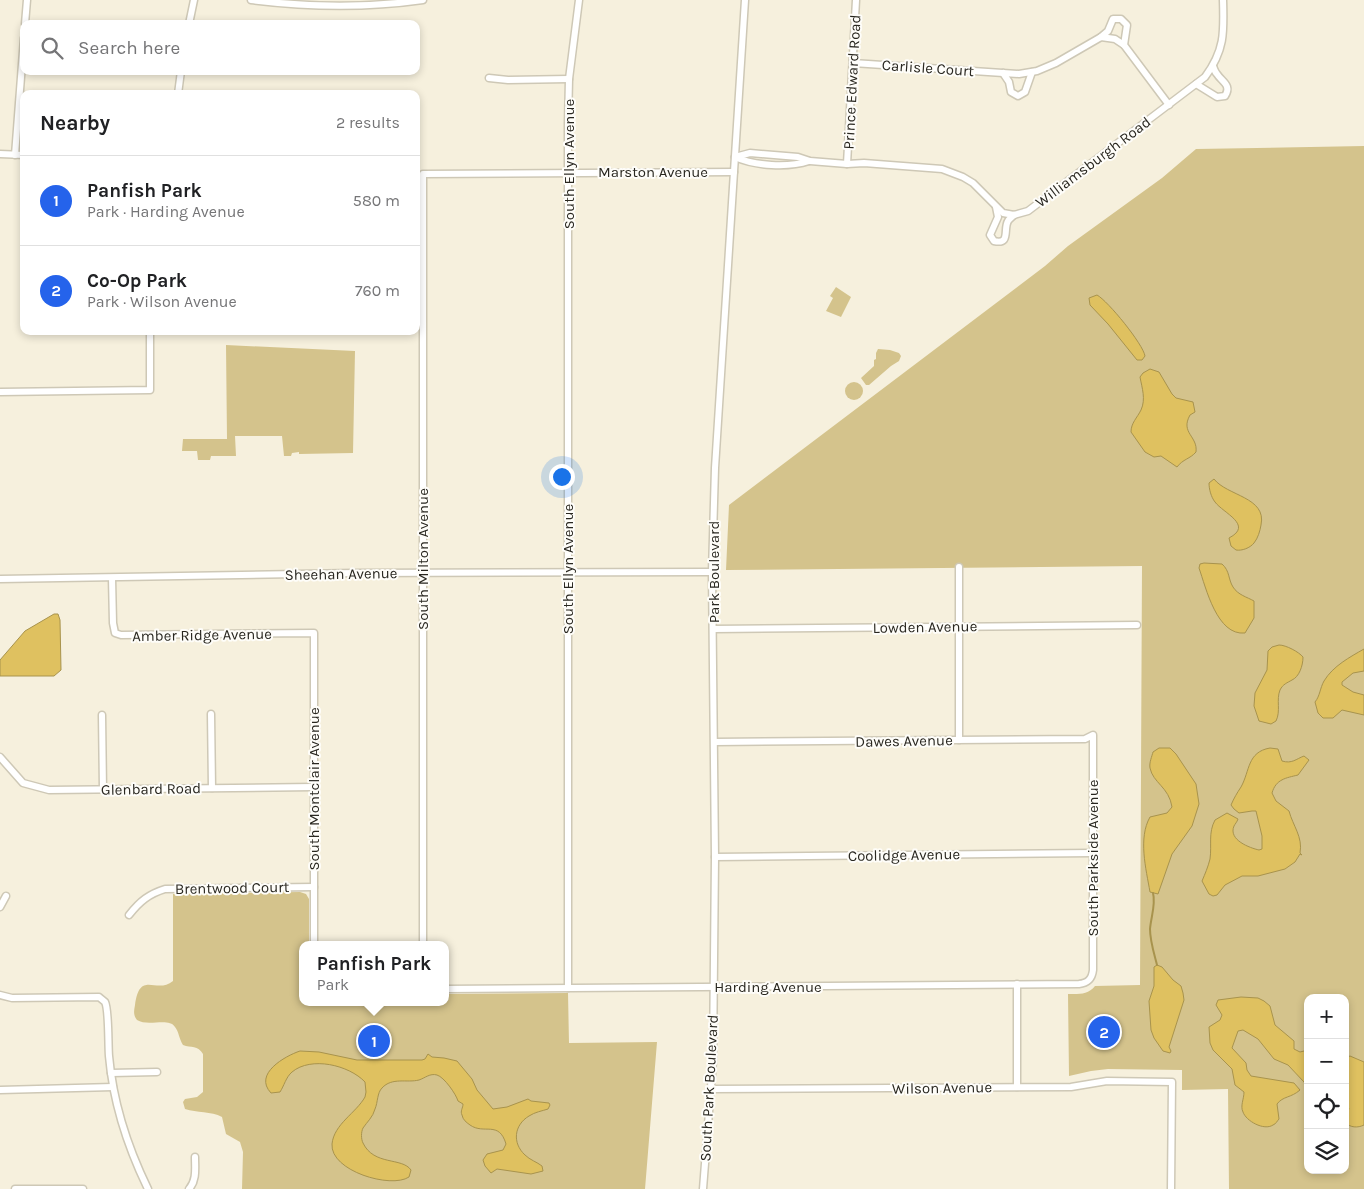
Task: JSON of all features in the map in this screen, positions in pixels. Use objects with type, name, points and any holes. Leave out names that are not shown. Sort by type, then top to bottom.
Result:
[{"type":"street","points":[[25,20],[26,0]]},
{"type":"street","points":[[190,20],[194,0]]},
{"type":"street","points":[[250,0],[291,4],[337,5],[423,0]]},
{"type":"street","name":"South Ellyn Avenue","points":[[568,988],[569,79],[579,0]]},
{"type":"street","points":[[735,157],[745,0]]},
{"type":"street","name":"Prince Edward Road","points":[[847,164],[856,0]]},
{"type":"street","points":[[1196,84],[1217,97],[1225,96],[1228,91],[1227,86],[1217,75],[1213,66],[1223,38],[1223,0]]},
{"type":"street","name":"Carlisle Court","points":[[853,63],[1019,74],[1032,72],[1056,63],[1101,37],[1108,31],[1113,20],[1122,19],[1127,25],[1124,45]]},
{"type":"street","points":[[1101,37],[1114,38],[1124,45],[1169,105]]},
{"type":"street","name":"Williamsburgh Road","points":[[1014,215],[1028,211],[1205,77],[1213,66]]},
{"type":"street","points":[[1003,73],[1009,82],[1011,92],[1018,96],[1025,92],[1032,72]]},
{"type":"street","points":[[15,155],[21,75]]},
{"type":"street","points":[[179,90],[180,75]]},
{"type":"street","points":[[489,78],[508,80],[569,79]]},
{"type":"street","points":[[735,157],[750,153],[798,157],[810,161],[847,164],[864,162],[942,169],[973,183],[1003,213],[1014,215]]},
{"type":"street","points":[[0,154],[20,155]]},
{"type":"street","points":[[735,157],[749,163],[797,165],[810,161]]},
{"type":"street","name":"Park Boulevard","points":[[713,987],[715,857],[712,572],[715,468],[735,157]]},
{"type":"street","name":"Marston Avenue","points":[[423,174],[734,172]]},
{"type":"street","name":"South Milton Avenue","points":[[423,174],[423,941]]},
{"type":"street","points":[[996,207],[998,217],[990,232],[990,237],[994,241],[1004,240],[1008,221],[1014,215]]},
{"type":"street","points":[[0,392],[150,390],[150,335]]},
{"type":"street","points":[[959,567],[959,740]]},
{"type":"street","name":"Sheehan Avenue","points":[[0,579],[423,573],[712,572]]},
{"type":"street","name":"Amber Ridge Avenue","points":[[112,578],[113,622],[115,633],[121,635],[314,634]]},
{"type":"street","name":"Lowden Avenue","points":[[714,629],[1137,625]]},
{"type":"street","name":"South Montclair Avenue","points":[[314,634],[314,941]]},
{"type":"street","points":[[211,714],[212,788]]},
{"type":"street","points":[[102,715],[103,790]]},
{"type":"street","name":"Dawes Avenue","points":[[714,742],[1085,739],[1094,735]]},
{"type":"street","name":"South Parkside Avenue","points":[[1090,980],[1093,970],[1094,735]]},
{"type":"street","name":"Glenbard Road","points":[[0,757],[23,783],[49,790],[314,787]]},
{"type":"street","name":"Coolidge Avenue","points":[[715,857],[1093,853]]},
{"type":"street","name":"Brentwood Court","points":[[129,915],[139,902],[151,893],[165,889],[314,887]]},
{"type":"street","points":[[0,908],[6,896]]},
{"type":"street","name":"Harding Avenue","points":[[449,989],[1017,984],[1084,983],[1090,980]]},
{"type":"street","points":[[1017,984],[1017,1087]]},
{"type":"street","name":"South Park Boulevard","points":[[703,1189],[712,1089],[713,987]]},
{"type":"street","points":[[0,995],[12,998],[99,997],[104,1001],[107,1009],[113,1087],[128,1140],[148,1189]]},
{"type":"street","points":[[111,1073],[157,1072]]},
{"type":"street","name":"Wilson Avenue","points":[[712,1089],[1071,1087],[1106,1081],[1172,1082],[1171,1189]]},
{"type":"street","points":[[0,1090],[113,1087]]},
{"type":"street","points":[[189,1189],[195,1176],[195,1157]]},
{"type":"street","points":[[15,1189],[83,1189]]},
{"type":"shaded area","points":[[1364,146],[1364,1189],[1229,1189],[1228,1089],[1182,1090],[1182,1070],[1108,1069],[1069,1076],[1068,994],[1080,994],[1095,986],[1140,985],[1142,566],[726,570],[729,505],[1045,266],[1068,246],[1162,178],[1196,149]]},
{"type":"shaded area","points":[[836,287],[851,297],[841,317],[826,311],[833,298],[830,296]]},
{"type":"shaded area","points":[[1097,295],[1109,305],[1132,333],[1143,350],[1145,356],[1142,360],[1137,360],[1090,305],[1089,298]]},
{"type":"shaded area","points":[[226,345],[355,351],[353,453],[299,454],[299,452],[292,453],[291,456],[284,456],[282,436],[235,436],[236,456],[211,456],[210,460],[198,460],[197,451],[182,451],[183,439],[227,439]]},
{"type":"shaded area","points":[[878,349],[890,350],[899,353],[901,356],[899,361],[869,385],[866,385],[861,378],[874,366]]},
{"type":"shaded area","points":[[1150,369],[1159,372],[1176,398],[1193,402],[1195,412],[1190,415],[1187,426],[1196,447],[1196,452],[1177,467],[1161,456],[1154,457],[1145,452],[1131,432],[1143,402],[1140,377]]},
{"type":"shaded area","points":[[854,382],[860,385],[863,391],[860,397],[854,400],[848,397],[845,391],[848,385]]},
{"type":"shaded area","points":[[1214,479],[1220,485],[1245,498],[1258,508],[1261,516],[1260,530],[1258,537],[1248,548],[1236,550],[1231,546],[1229,538],[1236,533],[1238,524],[1212,498],[1209,483]]},
{"type":"shaded area","points":[[1200,564],[1222,564],[1235,590],[1254,601],[1254,618],[1245,633],[1235,632],[1227,627],[1214,609],[1199,568]]},
{"type":"shaded area","points":[[54,614],[58,614],[60,620],[61,670],[54,676],[0,676],[0,660],[25,631]]},
{"type":"shaded area","points":[[1279,645],[1295,651],[1303,657],[1303,660],[1297,676],[1280,690],[1276,721],[1271,724],[1259,721],[1254,706],[1255,693],[1267,670],[1268,651],[1272,647]]},
{"type":"shaded area","points":[[1364,649],[1364,671],[1353,673],[1342,682],[1342,685],[1353,692],[1364,695],[1364,715],[1342,710],[1333,718],[1323,718],[1318,713],[1315,702],[1324,681],[1337,666]]},
{"type":"shaded area","points":[[1159,748],[1170,748],[1176,754],[1196,784],[1199,804],[1192,826],[1172,854],[1158,894],[1150,892],[1145,864],[1144,834],[1150,817],[1167,813],[1172,807],[1168,795],[1154,778],[1150,768],[1153,752]]},
{"type":"shaded area","points":[[1270,748],[1278,749],[1282,761],[1285,762],[1291,762],[1304,756],[1309,760],[1298,775],[1279,782],[1272,793],[1276,801],[1289,811],[1299,837],[1300,853],[1302,855],[1300,854],[1295,862],[1285,869],[1258,876],[1242,876],[1225,885],[1217,895],[1213,896],[1209,894],[1202,881],[1210,859],[1211,834],[1215,820],[1227,813],[1238,819],[1233,831],[1237,839],[1250,847],[1262,849],[1262,836],[1256,811],[1239,813],[1231,805],[1244,781],[1253,758],[1263,750]]},
{"type":"shaded area","points":[[300,892],[306,894],[309,899],[309,941],[299,941],[299,1006],[449,1006],[449,994],[568,993],[569,1043],[657,1042],[645,1189],[242,1189],[243,1152],[240,1142],[226,1134],[222,1117],[185,1109],[183,1102],[185,1099],[197,1097],[203,1092],[203,1054],[197,1048],[183,1045],[172,1024],[142,1022],[137,1020],[134,1015],[137,994],[141,988],[145,985],[167,985],[173,981],[173,894]]},
{"type":"shaded area","points":[[1157,965],[1162,967],[1181,986],[1183,993],[1184,1000],[1169,1047],[1170,1053],[1163,1051],[1151,1030],[1149,1001],[1154,986],[1154,967]]},
{"type":"shaded area","points":[[1241,997],[1258,998],[1264,1001],[1270,1006],[1275,1025],[1294,1041],[1294,1049],[1300,1052],[1304,1051],[1304,1082],[1288,1065],[1274,1059],[1258,1039],[1243,1030],[1238,1031],[1232,1048],[1246,1063],[1247,1070],[1251,1076],[1294,1083],[1300,1090],[1277,1104],[1279,1119],[1269,1127],[1256,1124],[1245,1115],[1242,1107],[1244,1092],[1235,1085],[1232,1069],[1213,1050],[1210,1043],[1209,1027],[1220,1020],[1222,1015],[1216,1005],[1218,1000]]},
{"type":"shaded area","points":[[300,1051],[319,1052],[357,1060],[422,1060],[428,1054],[432,1057],[457,1061],[493,1109],[507,1107],[528,1099],[549,1103],[548,1109],[529,1116],[524,1120],[516,1134],[521,1150],[527,1157],[542,1166],[543,1171],[531,1174],[497,1169],[491,1173],[483,1160],[487,1154],[503,1150],[506,1144],[503,1137],[495,1130],[475,1128],[466,1122],[461,1114],[463,1104],[458,1101],[452,1090],[440,1076],[430,1075],[419,1080],[395,1081],[386,1085],[380,1090],[374,1112],[362,1131],[362,1141],[368,1150],[381,1158],[407,1166],[411,1170],[409,1177],[389,1181],[363,1175],[341,1162],[334,1154],[332,1144],[337,1130],[365,1097],[365,1082],[350,1071],[340,1067],[309,1064],[292,1072],[280,1092],[271,1093],[266,1086],[268,1073],[273,1067],[279,1061]]},
{"type":"shaded area","points":[[1349,1056],[1364,1062],[1364,1125],[1357,1127],[1349,1125]]},
{"type":"waterway","points":[[1153,893],[1154,906],[1150,934],[1157,965]]},
{"type":"place","name":"Co-Op Park","points":[[1104,1032]]},
{"type":"place","name":"Panfish Park","points":[[374,1041]]}]
